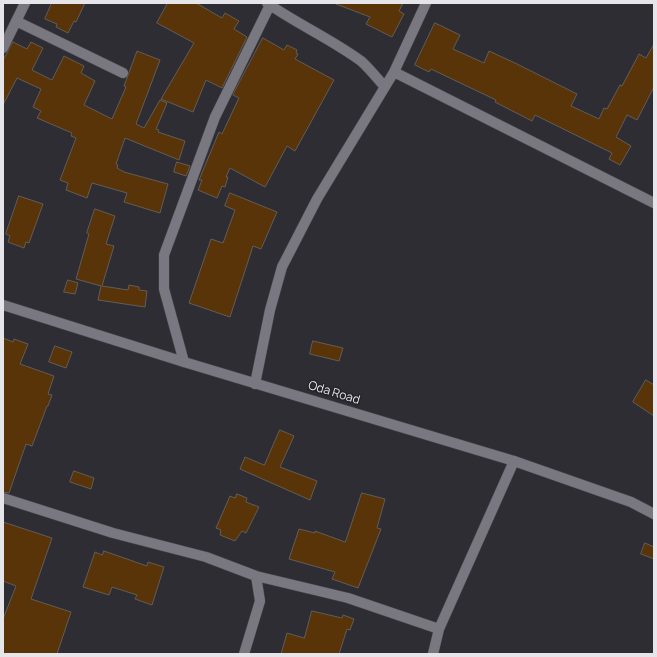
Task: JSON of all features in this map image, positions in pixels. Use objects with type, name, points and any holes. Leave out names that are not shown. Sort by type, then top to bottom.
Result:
[{"type":"street","points":[[3,48],[25,3]]},
{"type":"street","points":[[256,384],[270,310],[282,267],[317,199],[384,86],[394,72],[426,3]]},
{"type":"street","points":[[184,362],[164,289],[164,255],[215,117],[268,4],[291,19],[329,40],[362,62],[384,86]]},
{"type":"street","points":[[16,21],[123,73]]},
{"type":"street","points":[[394,72],[654,203]]},
{"type":"street","name":"Oda Road","points":[[3,305],[256,384],[514,461],[631,502],[654,514]]},
{"type":"street","points":[[433,654],[440,629],[514,461]]},
{"type":"street","points":[[3,498],[114,534],[206,557],[256,576],[348,598],[440,629]]},
{"type":"street","points":[[244,654],[260,601],[256,576]]},
{"type":"building","points":[[52,3],[85,3],[76,22],[74,21],[68,33],[56,27],[57,24],[45,19]]},
{"type":"building","points":[[168,3],[196,3],[222,18],[225,13],[239,21],[234,29],[247,37],[222,88],[206,80],[193,112],[161,99],[194,43],[157,23]]},
{"type":"building","points":[[336,3],[403,3],[399,11],[404,14],[392,37],[366,24],[370,17]]},
{"type":"building","points":[[435,23],[460,35],[453,49],[484,63],[489,51],[515,63],[577,94],[571,106],[599,119],[604,108],[607,109],[620,85],[622,86],[639,54],[646,58],[654,44],[654,87],[637,120],[627,115],[616,137],[631,146],[620,165],[609,159],[612,153],[535,115],[532,121],[495,102],[496,100],[431,69],[429,72],[415,65]]},
{"type":"building","points":[[263,38],[284,50],[287,45],[297,50],[296,53],[298,54],[295,59],[334,80],[295,151],[287,146],[265,187],[230,168],[226,177],[228,177],[225,187],[222,186],[217,198],[198,190],[202,180],[199,180],[219,132],[222,134],[239,98],[233,95]]},
{"type":"building","points":[[13,42],[27,49],[31,42],[43,48],[32,70],[52,80],[64,56],[84,66],[81,73],[95,81],[84,105],[112,119],[126,87],[124,86],[137,51],[160,60],[136,124],[144,128],[160,100],[167,103],[156,129],[159,130],[158,132],[185,141],[179,160],[125,138],[116,164],[118,165],[117,168],[124,172],[168,184],[160,213],[124,202],[127,193],[92,183],[87,198],[66,190],[68,183],[60,180],[76,138],[71,136],[72,133],[37,118],[41,111],[33,107],[41,89],[17,78],[3,105],[3,61]]},
{"type":"building","points":[[177,162],[190,166],[186,176],[174,172]]},
{"type":"building","points":[[230,193],[277,212],[261,249],[253,246],[230,317],[189,303],[211,239],[223,243],[235,210],[225,206]]},
{"type":"building","points":[[19,196],[43,204],[29,243],[26,242],[24,248],[8,242],[10,236],[6,234]]},
{"type":"building","points":[[95,209],[115,216],[106,244],[114,246],[102,286],[128,290],[129,285],[139,287],[139,290],[147,291],[145,307],[98,300],[101,286],[76,279],[89,234],[87,233]]},
{"type":"building","points":[[68,280],[78,283],[75,294],[64,292]]},
{"type":"building","points":[[3,338],[13,342],[14,339],[28,344],[20,364],[54,376],[48,394],[52,395],[48,406],[32,446],[26,444],[9,493],[3,492]]},
{"type":"building","points":[[313,341],[343,348],[339,361],[310,354]]},
{"type":"building","points":[[55,346],[72,352],[66,368],[49,362]]},
{"type":"building","points":[[646,380],[654,385],[654,416],[633,402]]},
{"type":"building","points":[[280,430],[294,436],[280,467],[317,481],[310,500],[240,469],[245,457],[264,465]]},
{"type":"building","points":[[74,471],[94,478],[91,489],[70,482]]},
{"type":"building","points":[[362,493],[385,499],[377,528],[381,529],[358,588],[332,579],[335,572],[289,559],[299,529],[315,533],[315,531],[345,542]]},
{"type":"building","points":[[237,494],[247,498],[246,502],[259,507],[246,533],[242,531],[235,541],[220,535],[221,530],[216,528],[230,496],[235,498]]},
{"type":"building","points":[[3,522],[52,538],[31,599],[71,612],[57,654],[3,654],[3,619],[16,586],[3,581]]},
{"type":"building","points":[[645,543],[654,547],[654,559],[641,554]]},
{"type":"building","points":[[104,551],[147,566],[148,562],[164,567],[152,605],[135,599],[137,595],[112,587],[109,595],[83,587],[95,552],[102,555]]},
{"type":"building","points":[[312,611],[342,618],[343,615],[354,619],[350,630],[347,629],[339,654],[281,654],[287,633],[304,638]]}]
